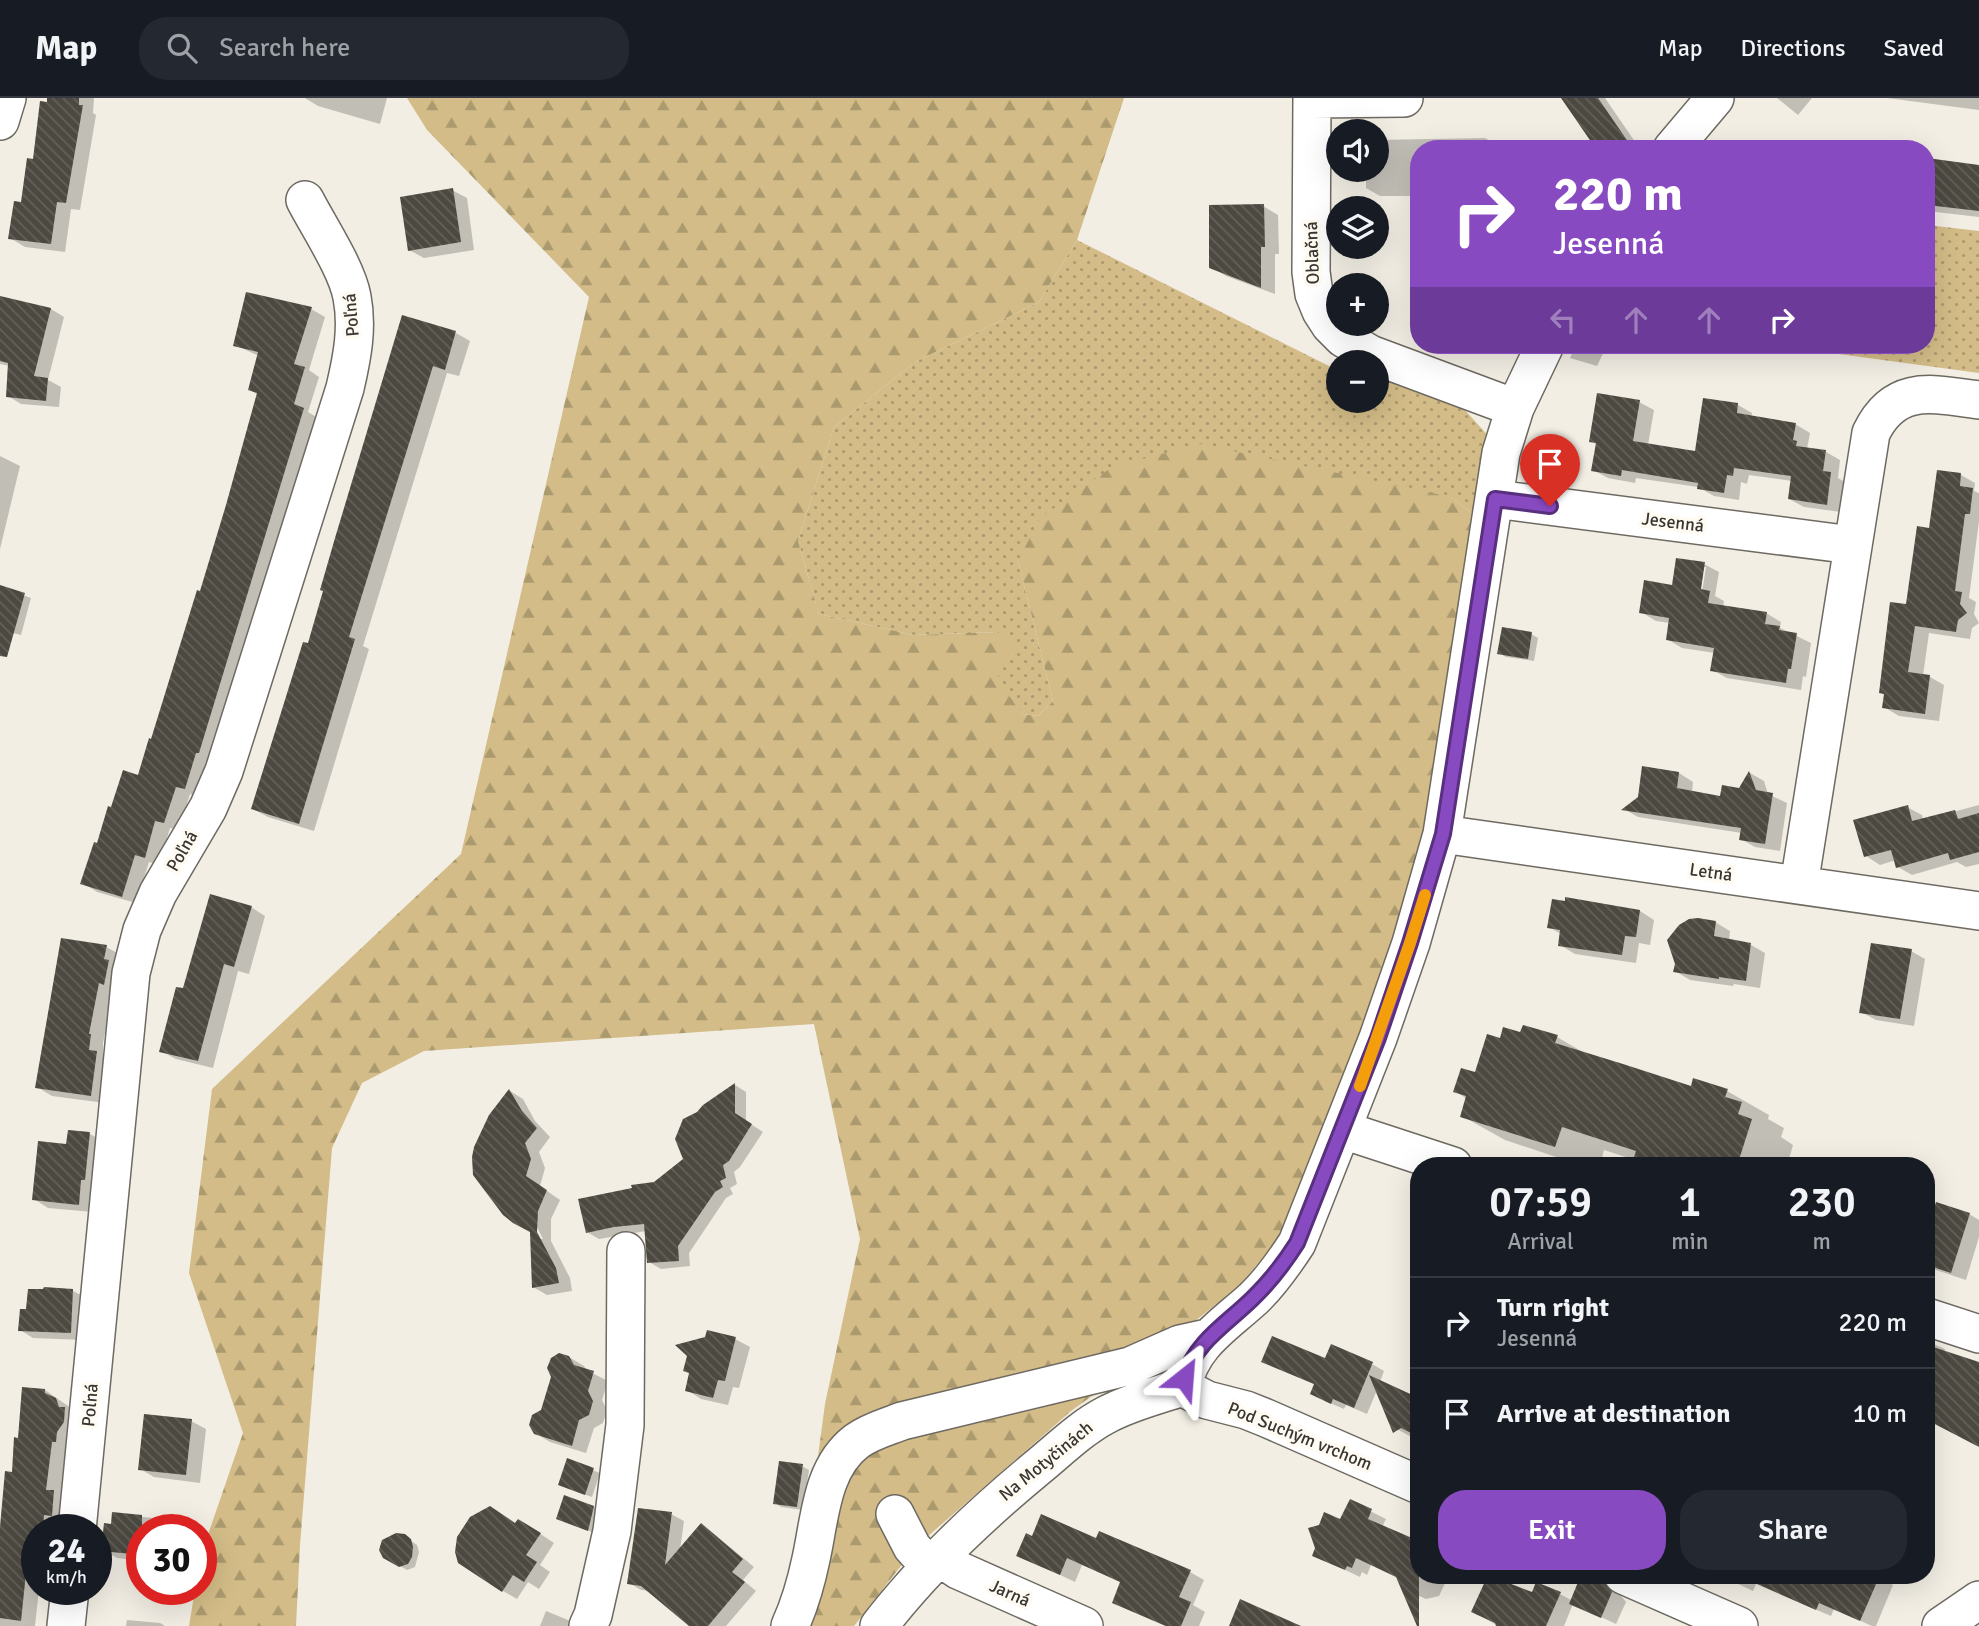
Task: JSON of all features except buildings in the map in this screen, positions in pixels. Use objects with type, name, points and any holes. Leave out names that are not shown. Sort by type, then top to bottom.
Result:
[{"type":"street","points":[[0,121],[7,98]]},
{"type":"street","name":"Oblačná","points":[[1404,98],[1312,98],[1311,272],[1314,294],[1326,318],[1343,338],[1357,348],[1515,408]]},
{"type":"street","points":[[1680,140],[1715,98]]},
{"type":"street","name":"Poľná","points":[[79,1514],[131,973],[142,930],[158,893],[208,808],[223,771],[345,388],[355,326],[352,295],[342,269],[305,200]]},
{"type":"street","points":[[1182,1387],[1187,1368],[1207,1338],[1279,1271],[1297,1243],[1343,1130],[1410,943],[1443,834],[1502,453],[1515,408],[1541,354]]},
{"type":"street","points":[[1799,885],[1871,433],[1883,412],[1905,398],[1918,394],[1979,400]]},
{"type":"street","name":"Jesenná","points":[[1495,499],[1852,545]]},
{"type":"street","name":"Letná","points":[[1443,834],[1979,911]]},
{"type":"street","points":[[1343,1130],[1426,1157]]},
{"type":"street","points":[[598,1622],[625,1425],[626,1251]]},
{"type":"street","points":[[1935,1320],[1979,1334]]},
{"type":"street","points":[[790,1626],[801,1600],[821,1503],[829,1480],[839,1461],[855,1442],[902,1421],[1130,1366],[1180,1343],[1207,1338]]},
{"type":"street","name":"Pod Suchým vrchom","points":[[1182,1387],[1207,1400],[1266,1418],[1410,1481]]},
{"type":"street","name":"Na Motyčinách","points":[[879,1626],[934,1561],[995,1502],[1077,1434],[1129,1404],[1182,1387]]},
{"type":"street","points":[[895,1514],[912,1547],[934,1561]]},
{"type":"street","name":"Jarná","points":[[934,1561],[1084,1626]]},
{"type":"street","points":[[1644,1584],[1737,1625]]},
{"type":"street","points":[[1941,1626],[1979,1600]]},
{"type":"street","points":[[66,1626],[68,1605]]},
{"type":"green space","points":[[407,98],[1124,98],[1077,240],[1039,302],[915,362],[834,427],[798,541],[819,614],[914,635],[996,632],[1013,641],[1013,654],[997,678],[1022,714],[1038,716],[1053,701],[1018,561],[1040,518],[1112,467],[1200,444],[1451,497],[1472,513],[1426,829],[1372,1011],[1286,1230],[1240,1285],[1179,1334],[1071,1411],[927,1537],[911,1553],[854,1626],[781,1626],[811,1509],[825,1404],[860,1239],[814,1024],[424,1051],[362,1083],[332,1148],[296,1626],[189,1626],[192,1605],[217,1605],[215,1514],[243,1433],[189,1273],[212,1089],[461,854],[589,297],[427,130]]},
{"type":"green space","points":[[1935,226],[1979,231],[1979,373],[1839,354],[1935,354]]},
{"type":"green space","points":[[1077,240],[1326,364],[1326,413],[1389,413],[1389,380],[1463,408],[1492,440],[1472,513],[1451,497],[1018,561],[1053,701],[1038,716],[1022,714],[996,678],[1013,654],[1013,642],[996,632],[914,635],[819,614],[798,541],[834,427],[915,362],[1039,302]]},
{"type":"slow traffic","points":[[1360,1086],[1425,895]]},
{"type":"route","points":[[1184,1378],[1187,1368],[1207,1338],[1279,1271],[1297,1243],[1378,1038],[1443,834],[1495,499],[1550,506]]}]
